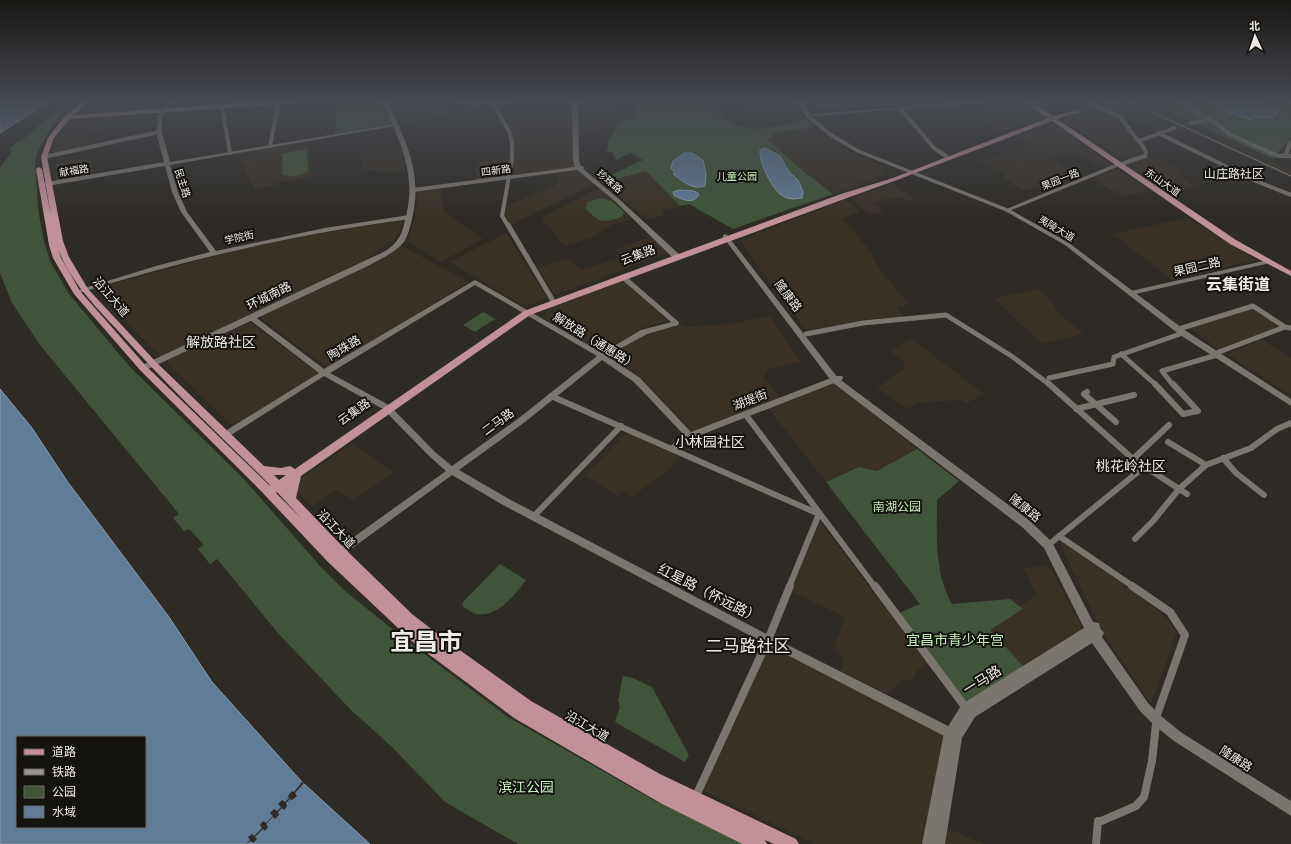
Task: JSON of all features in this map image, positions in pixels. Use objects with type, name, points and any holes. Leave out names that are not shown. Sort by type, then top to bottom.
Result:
[{"type":"main road","name":"沿江大道","points":[[46,140],[38,158],[47,184],[59,241],[81,291],[148,366],[271,487],[332,558],[420,640],[519,713],[667,799],[759,844]]},
{"type":"main road","name":"沿江大道","points":[[47,184],[47,157],[50,140]]},
{"type":"main road","points":[[401,140],[410,161],[413,190],[410,217]]},
{"type":"main road","points":[[576,140],[576,160],[580,168]]},
{"type":"main road","name":"夷陵大道","points":[[840,140],[858,151],[911,171]]},
{"type":"main road","name":"夷陵大道","points":[[844,140],[860,150],[1008,210],[1067,244],[1183,330],[1291,403]]},
{"type":"main road","name":"云集路","points":[[911,171],[946,156],[990,140]]},
{"type":"main road","name":"云集路","points":[[271,487],[525,312],[552,299],[993,140]]},
{"type":"main road","name":"东山大道","points":[[1087,140],[1242,241],[1291,268]]},
{"type":"main road","name":"东山大道","points":[[1122,164],[1203,222],[1268,262],[1291,274]]},
{"type":"main road","name":"珍珠路","points":[[580,168],[677,255]]},
{"type":"main road","name":"环城南路","points":[[148,366],[365,264],[394,247],[401,240],[410,217]]},
{"type":"main road","name":"隆康路","points":[[728,236],[806,334],[837,379],[1029,521],[1056,539],[1094,631]]},
{"type":"main road","name":"隆康路","points":[[728,236],[837,379],[1032,529],[1048,545],[1094,631],[1144,707],[1178,737],[1291,809]]},
{"type":"main road","name":"云集路","points":[[525,312],[623,277],[677,255]]},
{"type":"main road","name":"夷陵大道","points":[[1218,354],[1291,399]]},
{"type":"main road","name":"沿江大道","points":[[148,366],[262,470],[271,487],[290,499],[340,552],[408,618],[438,642],[526,706],[655,779],[790,844]]},
{"type":"main road","points":[[262,470],[293,472],[290,499]]},
{"type":"main road","name":"一马路","points":[[929,844],[953,734],[966,708],[1094,631]]},
{"type":"main road","name":"一马路","points":[[938,844],[953,734],[971,713],[1094,631]]},
{"type":"main road","name":"隆康路","points":[[1157,718],[1291,804]]},
{"type":"street","points":[[47,157],[121,140]]},
{"type":"street","name":"民主路","points":[[161,140],[174,192],[184,212],[214,253]]},
{"type":"street","points":[[228,140],[230,153]]},
{"type":"street","points":[[270,146],[271,140]]},
{"type":"street","name":"献福路","points":[[47,184],[303,140]]},
{"type":"street","points":[[511,140],[512,159],[502,216],[552,299]]},
{"type":"street","points":[[928,140],[934,148],[946,156]]},
{"type":"street","points":[[1173,140],[1256,181],[1291,195]]},
{"type":"street","points":[[1243,140],[1278,156],[1291,156]]},
{"type":"street","points":[[1122,164],[1145,156],[1146,152],[1139,141]]},
{"type":"street","points":[[1278,156],[1286,154],[1291,142]]},
{"type":"street","name":"果园一路","points":[[1008,210],[1122,164]]},
{"type":"street","name":"四新路","points":[[413,190],[580,168]]},
{"type":"street","name":"学院街","points":[[81,291],[214,253],[275,239],[410,217]]},
{"type":"street","name":"果园二路","points":[[1134,293],[1268,262]]},
{"type":"street","points":[[623,277],[676,323]]},
{"type":"street","name":"解放路（通惠路）","points":[[475,282],[602,356],[637,380],[690,436]]},
{"type":"street","name":"陶珠路","points":[[225,435],[324,373],[475,282]]},
{"type":"street","points":[[1049,378],[1113,364],[1114,357],[1121,354],[1183,330],[1253,306],[1288,328]]},
{"type":"street","points":[[806,334],[862,323],[946,315],[1013,357],[1048,383],[1144,468],[1187,494]]},
{"type":"street","name":"红星路（怀远路）","points":[[252,318],[324,373],[386,408],[432,454],[451,470],[533,517],[768,640],[953,734]]},
{"type":"street","name":"二马路","points":[[340,552],[451,470],[522,420],[602,356],[644,332],[676,323]]},
{"type":"street","points":[[1121,354],[1145,374],[1168,397],[1178,410],[1184,414],[1198,411],[1162,372],[1218,354],[1288,328]]},
{"type":"street","name":"湖堤街","points":[[673,449],[679,442],[690,436],[837,379]]},
{"type":"street","points":[[1086,392],[1084,394],[1116,422]]},
{"type":"street","points":[[1076,409],[1134,395]]},
{"type":"street","points":[[551,396],[819,514]]},
{"type":"street","points":[[746,415],[966,708]]},
{"type":"street","points":[[1135,539],[1179,489],[1206,465],[1251,448],[1277,429],[1291,423]]},
{"type":"street","points":[[1133,459],[1169,425]]},
{"type":"street","points":[[533,517],[621,426]]},
{"type":"street","points":[[1168,442],[1206,465]]},
{"type":"street","points":[[1223,458],[1236,473],[1264,495]]},
{"type":"street","points":[[1096,844],[1098,821],[1099,822],[1136,806],[1144,797],[1152,761],[1157,718],[1169,678],[1185,635],[1170,612],[1056,539],[1144,468]]},
{"type":"street","points":[[695,798],[768,640],[819,514]]},
{"type":"shaded area","points":[[57,140],[89,140],[87,147],[55,154]]},
{"type":"shaded area","points":[[514,140],[572,140],[573,161],[576,167],[510,175],[514,160]]},
{"type":"shaded area","points":[[769,140],[833,140],[855,154],[882,166],[889,173],[833,194],[802,170]]},
{"type":"shaded area","points":[[1022,140],[1077,140],[1111,164],[1101,168],[1073,151],[1051,158],[1069,170],[1049,178],[1054,180],[1025,191],[1004,179],[1005,174],[981,161],[1029,144]]},
{"type":"shaded area","points":[[1094,140],[1136,140],[1144,151],[1143,154],[1124,160]]},
{"type":"shaded area","points":[[1209,140],[1230,140],[1291,169],[1291,178]]},
{"type":"shaded area","points":[[308,141],[313,175],[255,189],[237,153]]},
{"type":"shaded area","points":[[400,147],[406,172],[363,170],[359,155]]},
{"type":"shaded area","points":[[85,157],[87,160],[91,159],[93,174],[56,181],[55,164]]},
{"type":"shaded area","points":[[1148,157],[1165,161],[1181,170],[1175,172],[1194,186],[1172,192],[1129,163]]},
{"type":"shaded area","points":[[510,158],[506,176],[476,180],[476,162]]},
{"type":"shaded area","points":[[1118,169],[1149,191],[1124,196],[1091,179]]},
{"type":"shaded area","points":[[578,170],[595,183],[509,226],[503,216],[504,207],[556,185],[558,181],[558,173]]},
{"type":"shaded area","points":[[646,171],[680,206],[661,211],[665,215],[647,220],[607,185],[620,178]]},
{"type":"shaded area","points":[[892,184],[915,199],[908,202],[901,197],[895,200],[891,197],[875,203],[883,212],[869,215],[851,198]]},
{"type":"shaded area","points":[[441,188],[444,212],[483,239],[441,262],[408,241],[417,208],[417,191]]},
{"type":"shaded area","points":[[600,188],[633,219],[611,225],[597,234],[599,235],[565,246],[541,218]]},
{"type":"shaded area","points":[[846,200],[860,212],[841,219],[852,228],[871,253],[880,270],[909,304],[897,307],[904,317],[861,320],[807,331],[774,289],[740,240]]},
{"type":"shaded area","points":[[1188,218],[1256,260],[1173,280],[1112,234]]},
{"type":"shaded area","points":[[403,220],[399,233],[393,240],[364,260],[161,357],[94,289],[241,249],[328,232]]},
{"type":"shaded area","points":[[506,233],[547,298],[532,304],[521,304],[450,262]]},
{"type":"shaded area","points":[[652,237],[668,253],[555,295],[538,268],[568,258],[581,270],[622,257],[615,249]]},
{"type":"shaded area","points":[[401,246],[469,282],[328,368],[260,317],[361,268]]},
{"type":"shaded area","points":[[623,279],[667,321],[642,328],[601,353],[545,320],[547,308]]},
{"type":"shaded area","points":[[1040,289],[1055,306],[1057,312],[1084,334],[1041,344],[994,298]]},
{"type":"shaded area","points":[[1253,307],[1284,327],[1220,350],[1189,328]]},
{"type":"shaded area","points":[[770,316],[801,362],[768,369],[763,377],[781,398],[694,433],[642,379],[607,357],[647,333],[680,324],[685,327],[730,324]]},
{"type":"shaded area","points":[[250,322],[319,374],[234,427],[165,361]]},
{"type":"shaded area","points":[[911,339],[984,394],[965,404],[960,400],[916,403],[908,409],[877,388],[906,368],[901,358],[890,352]]},
{"type":"shaded area","points":[[1262,340],[1291,358],[1291,395],[1227,354]]},
{"type":"shaded area","points":[[835,383],[917,449],[877,471],[859,467],[826,482],[769,409]]},
{"type":"shaded area","points":[[627,432],[681,458],[660,477],[631,497],[625,491],[618,496],[585,475]]},
{"type":"shaded area","points":[[352,443],[394,473],[353,500],[335,490],[312,506],[290,486]]},
{"type":"shaded area","points":[[820,522],[928,664],[916,672],[913,679],[909,681],[903,680],[886,695],[841,672],[844,658],[833,650],[845,617],[790,591]]},
{"type":"shaded area","points":[[1060,544],[1066,544],[1092,561],[1160,612],[1177,632],[1151,704],[1101,629]]},
{"type":"shaded area","points":[[1049,566],[1083,629],[1023,666],[990,630],[1022,609],[1019,606],[1036,595],[1024,568]]},
{"type":"shaded area","points":[[768,644],[944,735],[923,844],[814,844],[703,790]]},
{"type":"shaded area","points":[[946,828],[984,844],[943,844]]},
{"type":"green space","name":"滨江公园","points":[[43,140],[35,160],[38,209],[44,241],[51,263],[69,294],[130,367],[243,478],[320,566],[345,591],[411,644],[508,717],[657,802],[741,844],[518,844],[445,802],[392,747],[351,710],[278,633],[217,559],[210,564],[198,549],[204,545],[189,529],[184,531],[173,518],[179,514],[40,345],[12,303],[0,273],[0,168],[12,151],[8,151],[17,141]]},
{"type":"green space","name":"儿童公园","points":[[609,140],[769,140],[802,170],[833,194],[733,229],[689,204],[680,206],[646,171],[620,178],[607,185],[601,180],[643,160],[630,153],[616,160],[612,152],[607,152]]},
{"type":"green space","points":[[1233,140],[1288,140],[1273,159]]},
{"type":"green space","points":[[306,149],[309,171],[296,176],[283,175],[282,154]]},
{"type":"green space","points":[[601,198],[612,201],[624,212],[622,217],[605,221],[594,217],[585,208],[588,202]]},
{"type":"green space","points":[[483,312],[495,319],[475,332],[463,325]]},
{"type":"green space","points":[[917,449],[959,481],[937,500],[937,540],[939,566],[946,592],[952,604],[1010,599],[1023,609],[990,630],[1023,666],[961,706],[892,616],[920,604],[826,482],[859,467],[877,471]]},
{"type":"green space","points":[[500,564],[526,580],[511,598],[498,609],[484,614],[473,613],[462,606],[463,602]]},
{"type":"green space","points":[[623,676],[633,678],[652,687],[689,755],[685,762],[615,722],[620,707],[618,700]]},
{"type":"water","points":[[765,148],[780,156],[789,172],[798,180],[803,192],[802,198],[788,198],[779,193],[775,188],[767,175],[760,155],[760,150]]},
{"type":"water","points":[[684,153],[692,153],[703,160],[706,174],[705,186],[692,186],[673,174],[675,173],[671,168],[673,161]]},
{"type":"water","points":[[679,190],[694,191],[699,194],[694,200],[688,200],[674,195],[673,192]]},
{"type":"water","points":[[0,389],[32,428],[67,481],[169,617],[212,682],[302,782],[370,844],[0,844]]},
{"type":"pier","points":[[302,782],[304,783],[295,793],[297,796],[292,800],[290,799],[286,803],[287,806],[284,810],[282,808],[278,812],[279,815],[275,819],[273,817],[266,824],[268,827],[265,831],[263,829],[255,837],[257,839],[253,843],[251,841],[246,844],[250,840],[248,837],[252,834],[254,836],[262,828],[260,825],[263,821],[266,823],[273,816],[270,813],[274,809],[277,811],[281,807],[278,804],[282,800],[285,802],[289,798],[288,796],[292,791],[294,792]]},
{"type":"railway","points":[[1214,140],[1291,176]]},
{"type":"district","name":"山庄路社区","points":[[1234,174]]},
{"type":"district","name":"云集街道","points":[[1238,284]]},
{"type":"district","name":"解放路社区","points":[[221,342]]},
{"type":"district","name":"小林园社区","points":[[710,442]]},
{"type":"district","name":"桃花岭社区","points":[[1131,466]]},
{"type":"district","name":"宜昌市","points":[[426,642]]},
{"type":"district","name":"二马路社区","points":[[748,646]]},
{"type":"park label","name":"南湖公园","points":[[897,507]]},
{"type":"park label","name":"宜昌市青少年宫","points":[[955,640]]}]
